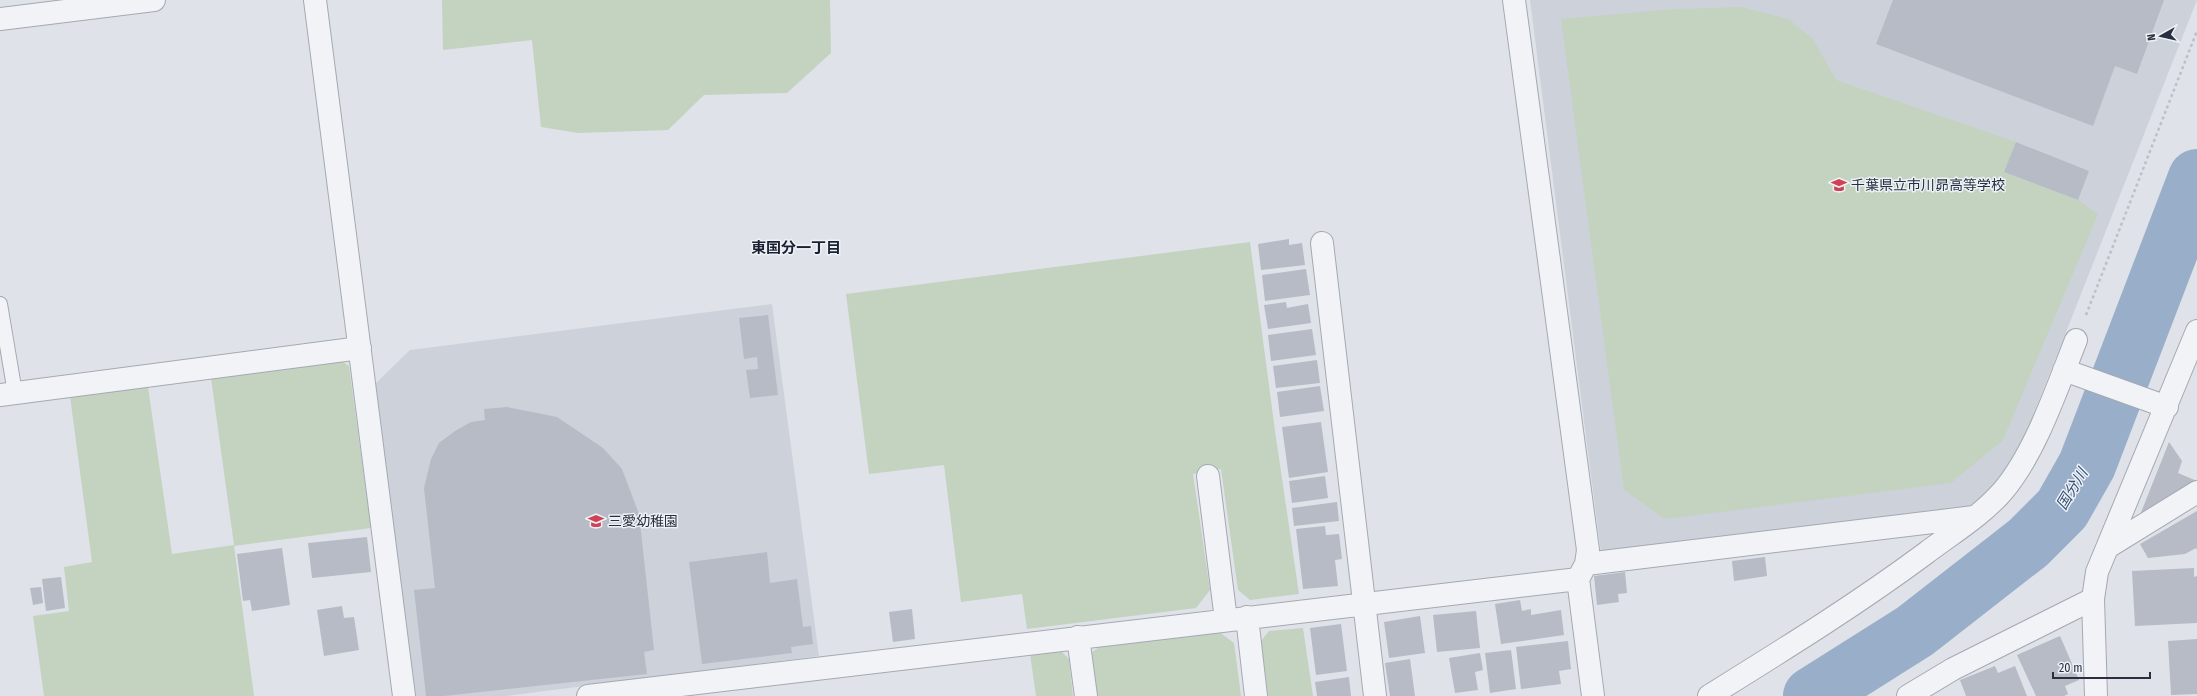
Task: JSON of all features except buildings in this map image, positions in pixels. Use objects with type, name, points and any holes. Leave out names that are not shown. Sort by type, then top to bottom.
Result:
[{"type":"street","points":[[0,19],[154,0]]},
{"type":"street","points":[[316,0],[404,696]]},
{"type":"street","points":[[1514,0],[1588,550],[1582,571],[1593,696]]},
{"type":"street","points":[[1322,243],[1363,604],[1375,696]]},
{"type":"street","points":[[2096,696],[2092,599],[2097,572],[2108,547],[2161,404],[2197,331]]},
{"type":"street","points":[[1709,696],[1798,641],[1879,588],[1974,517],[2002,492],[2032,446],[2072,373],[2076,340]]},
{"type":"street","points":[[7,394],[360,348]]},
{"type":"street","points":[[2072,373],[2161,404]]},
{"type":"street","points":[[1208,476],[1226,620]]},
{"type":"street","points":[[2108,547],[2197,492]]},
{"type":"street","points":[[588,696],[1363,604],[1582,571],[1974,517]]},
{"type":"street","points":[[1908,696],[1953,669],[2092,599]]},
{"type":"street","points":[[1247,617],[1256,696]]},
{"type":"street","points":[[1078,637],[1086,696]]},
{"type":"lane","points":[[0,304],[7,394]]},
{"type":"path","points":[[2076,340],[2197,31]]},
{"type":"shaded area","name":"千葉県立市川昴高等学校","points":[[1530,0],[2197,0],[2023,441],[1997,482],[1976,505],[1601,553]]},
{"type":"shaded area","name":"三愛幼稚園","points":[[772,304],[819,656],[507,696],[414,696],[373,386],[410,350]]},
{"type":"green space","points":[[442,0],[830,0],[831,53],[787,93],[704,95],[668,130],[578,133],[541,127],[532,40],[443,50]]},
{"type":"green space","name":"千葉県立市川昴高等学校","points":[[1741,7],[1788,19],[1813,39],[1836,80],[2016,142],[2004,172],[2078,200],[2098,214],[2003,440],[1951,483],[1665,519],[1624,490],[1561,19],[1675,9]]},
{"type":"green space","points":[[1250,242],[1275,431],[1299,594],[1250,600],[1238,590],[1221,469],[1193,474],[1210,590],[1196,608],[1027,629],[1022,594],[961,602],[944,465],[869,474],[846,294]]},
{"type":"green space","points":[[343,362],[349,366],[371,528],[234,546],[254,696],[44,696],[33,616],[69,611],[64,567],[92,562],[70,396],[148,387],[172,554],[234,545],[211,378]]},
{"type":"green space","points":[[1303,628],[1313,696],[1268,696],[1261,641],[1269,631]]},
{"type":"green space","points":[[1218,631],[1234,643],[1241,696],[1097,696],[1091,653],[1099,647]]},
{"type":"green space","points":[[1060,650],[1069,659],[1073,696],[1036,696],[1030,654]]},
{"type":"waterway","name":"国分川","points":[[1812,696],[1915,631],[2028,543],[2062,509],[2087,465],[2197,178]]},
{"type":"place","name":"千葉県立市川昴高等学校","points":[[1839,185]]},
{"type":"place","name":"三愛幼稚園","points":[[596,521]]},
{"type":"district","name":"東国分一丁目","points":[[796,248]]}]
